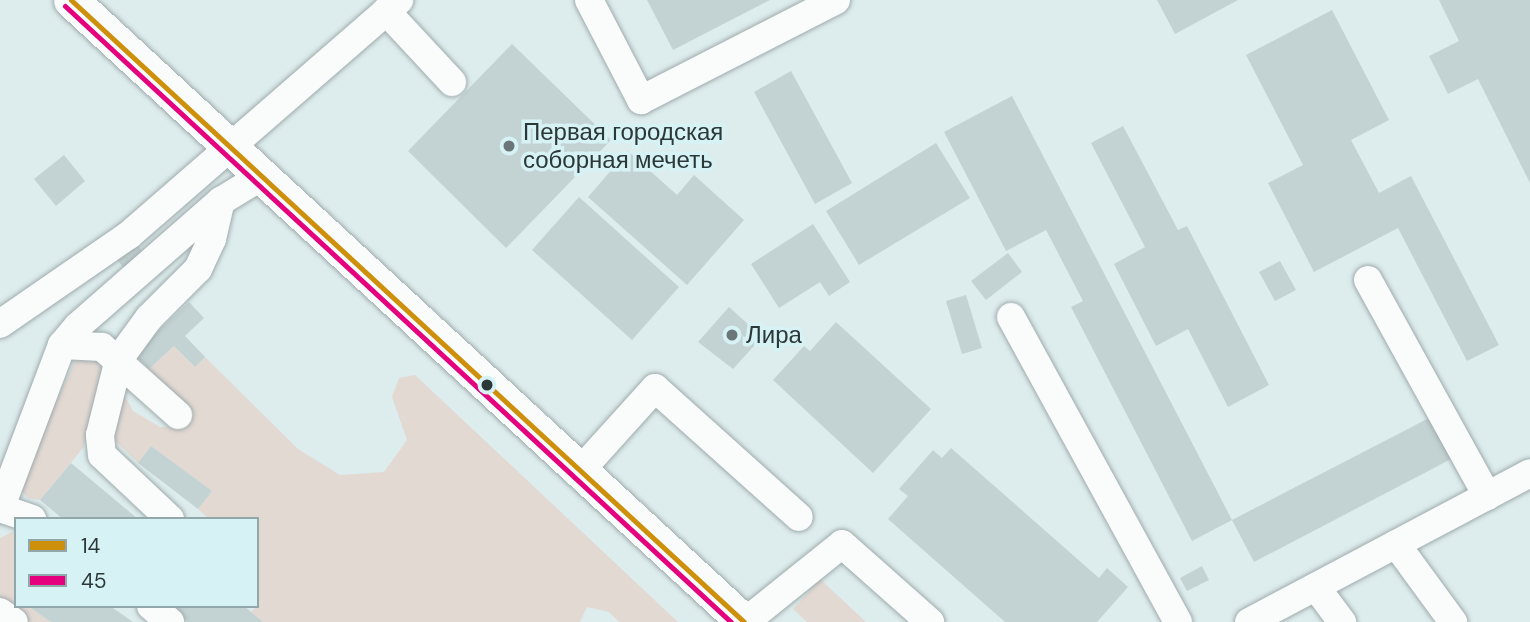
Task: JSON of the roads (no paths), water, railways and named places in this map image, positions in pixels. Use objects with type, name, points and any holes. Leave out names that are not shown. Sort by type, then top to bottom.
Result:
[{"type":"main road","points":[[71,0],[744,622]]},
{"type":"street","points":[[589,0],[641,100],[836,0]]},
{"type":"street","points":[[0,324],[129,235],[229,145],[393,5],[452,82]]},
{"type":"street","points":[[26,517],[0,508],[62,345],[78,326],[221,201],[262,176]]},
{"type":"street","points":[[168,517],[102,455],[100,435],[118,359],[149,318],[198,269],[212,239],[221,201]]},
{"type":"street","points":[[1368,281],[1487,496]]},
{"type":"street","points":[[1012,317],[1178,622]]},
{"type":"street","points":[[62,345],[102,346],[178,415]]},
{"type":"street","points":[[580,471],[655,388],[799,517]]},
{"type":"street","points":[[1249,622],[1530,473]]},
{"type":"street","points":[[744,622],[842,544],[930,622]]},
{"type":"street","points":[[1396,544],[1452,622]]},
{"type":"street","points":[[1316,587],[1342,622]]},
{"type":"street","points":[[152,608],[170,622]]},
{"type":"street","points":[[0,612],[14,622]]},
{"type":"place","name":"Первая городская соборная мечеть","points":[[509,146]]},
{"type":"place","name":"Лира","points":[[732,335]]}]
